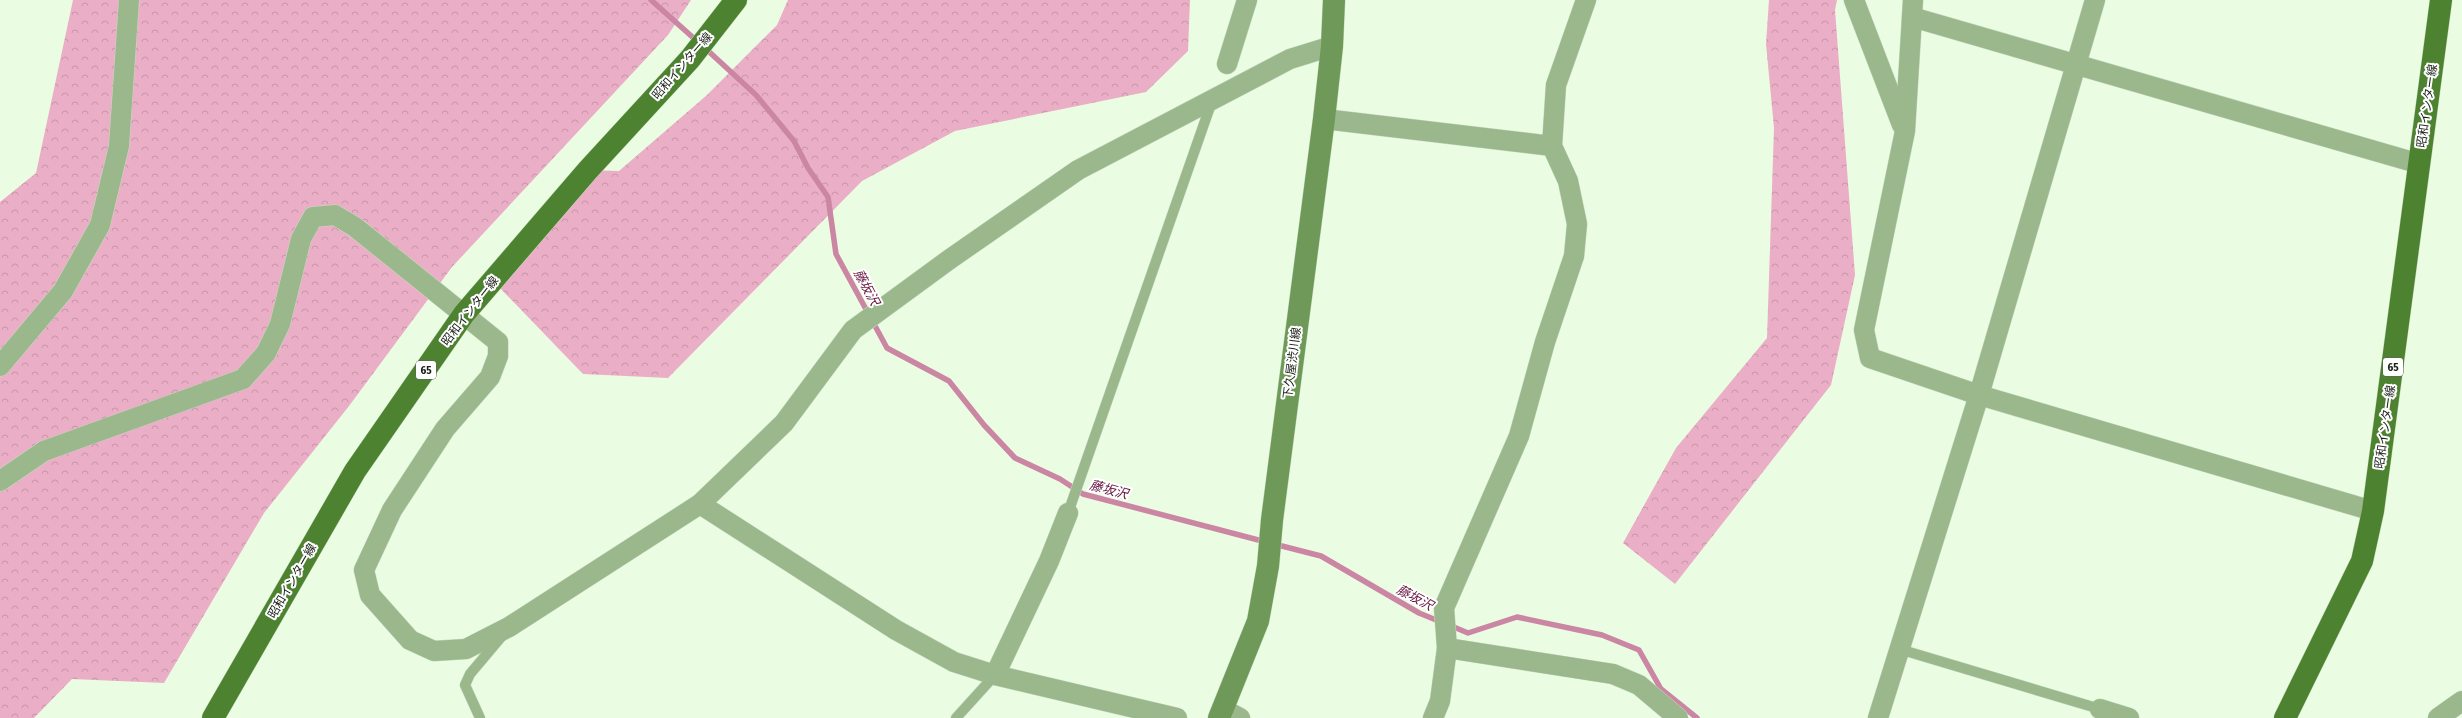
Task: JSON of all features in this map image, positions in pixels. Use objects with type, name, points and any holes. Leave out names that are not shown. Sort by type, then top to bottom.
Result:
[{"type":"main road","name":"昭和インター線","points":[[213,718],[355,471],[464,314],[588,170],[690,59],[715,29],[736,0]]},
{"type":"main road","name":"下久屋渋川線","points":[[1227,715],[1258,621],[1268,566],[1272,520],[1324,119],[1332,46],[1334,0]]},
{"type":"main road","name":"昭和インター線","points":[[2285,718],[2362,561],[2373,511],[2441,0]]},
{"type":"street","points":[[0,366],[63,291],[100,225],[119,146],[128,0]]},
{"type":"street","points":[[1227,64],[1247,0]]},
{"type":"street","points":[[1434,718],[1440,701],[1446,648],[1444,608],[1519,436],[1545,342],[1574,256],[1577,224],[1568,181],[1552,146],[1556,85],[1586,0]]},
{"type":"street","points":[[1854,0],[1905,131]]},
{"type":"street","points":[[1878,718],[1979,395],[2095,0]]},
{"type":"street","points":[[2373,511],[1979,395],[1870,358],[1864,330],[1905,131],[1912,8],[2077,65],[2420,164]]},
{"type":"street","points":[[0,481],[44,451],[243,379],[266,352],[280,324],[301,239],[313,217],[335,216],[355,227],[498,342],[498,356],[490,377],[445,429],[392,510],[364,570],[370,595],[410,640],[434,651],[466,649],[509,627],[700,504],[784,423],[853,330],[950,259],[1078,170],[1290,59],[1332,46]]},
{"type":"street","points":[[1324,119],[1552,146]]},
{"type":"street","points":[[700,504],[896,630],[954,662],[995,675],[1177,718]]},
{"type":"street","points":[[995,675],[1049,561],[1068,513]]},
{"type":"street","points":[[1446,648],[1613,674],[1639,685],[1678,718]]},
{"type":"street","points":[[2438,718],[2462,701]]},
{"type":"street","points":[[2100,709],[2129,718]]},
{"type":"lane","points":[[1068,513],[1213,100]]},
{"type":"lane","points":[[480,718],[465,685],[470,674],[509,627]]},
{"type":"lane","points":[[1899,649],[2100,709]]},
{"type":"lane","points":[[956,718],[995,675]]},
{"type":"green space","points":[[73,0],[691,0],[668,35],[452,267],[349,406],[264,513],[164,683],[72,679],[34,718],[0,718],[0,202],[36,173]]},
{"type":"green space","points":[[788,0],[1190,0],[1188,51],[1146,92],[955,131],[862,181],[668,378],[583,374],[499,287],[588,170],[619,171],[707,95],[777,25]]},
{"type":"green space","points":[[1769,0],[1837,0],[1835,10],[1855,275],[1831,385],[1675,584],[1623,543],[1676,448],[1767,338],[1774,128],[1766,44]]},
{"type":"waterway","name":"藤坂沢","points":[[651,0],[698,42]]},
{"type":"waterway","name":"藤坂沢","points":[[705,48],[756,95],[794,141],[808,168],[828,197],[836,254],[887,348],[949,381],[984,425],[1015,458],[1060,479],[1083,494],[1266,542]]},
{"type":"waterway","name":"藤坂沢","points":[[1274,544],[1321,556],[1419,613],[1441,622]]},
{"type":"waterway","name":"藤坂沢","points":[[1449,625],[1468,633],[1517,617],[1602,635],[1639,650],[1661,689],[1697,718]]}]
